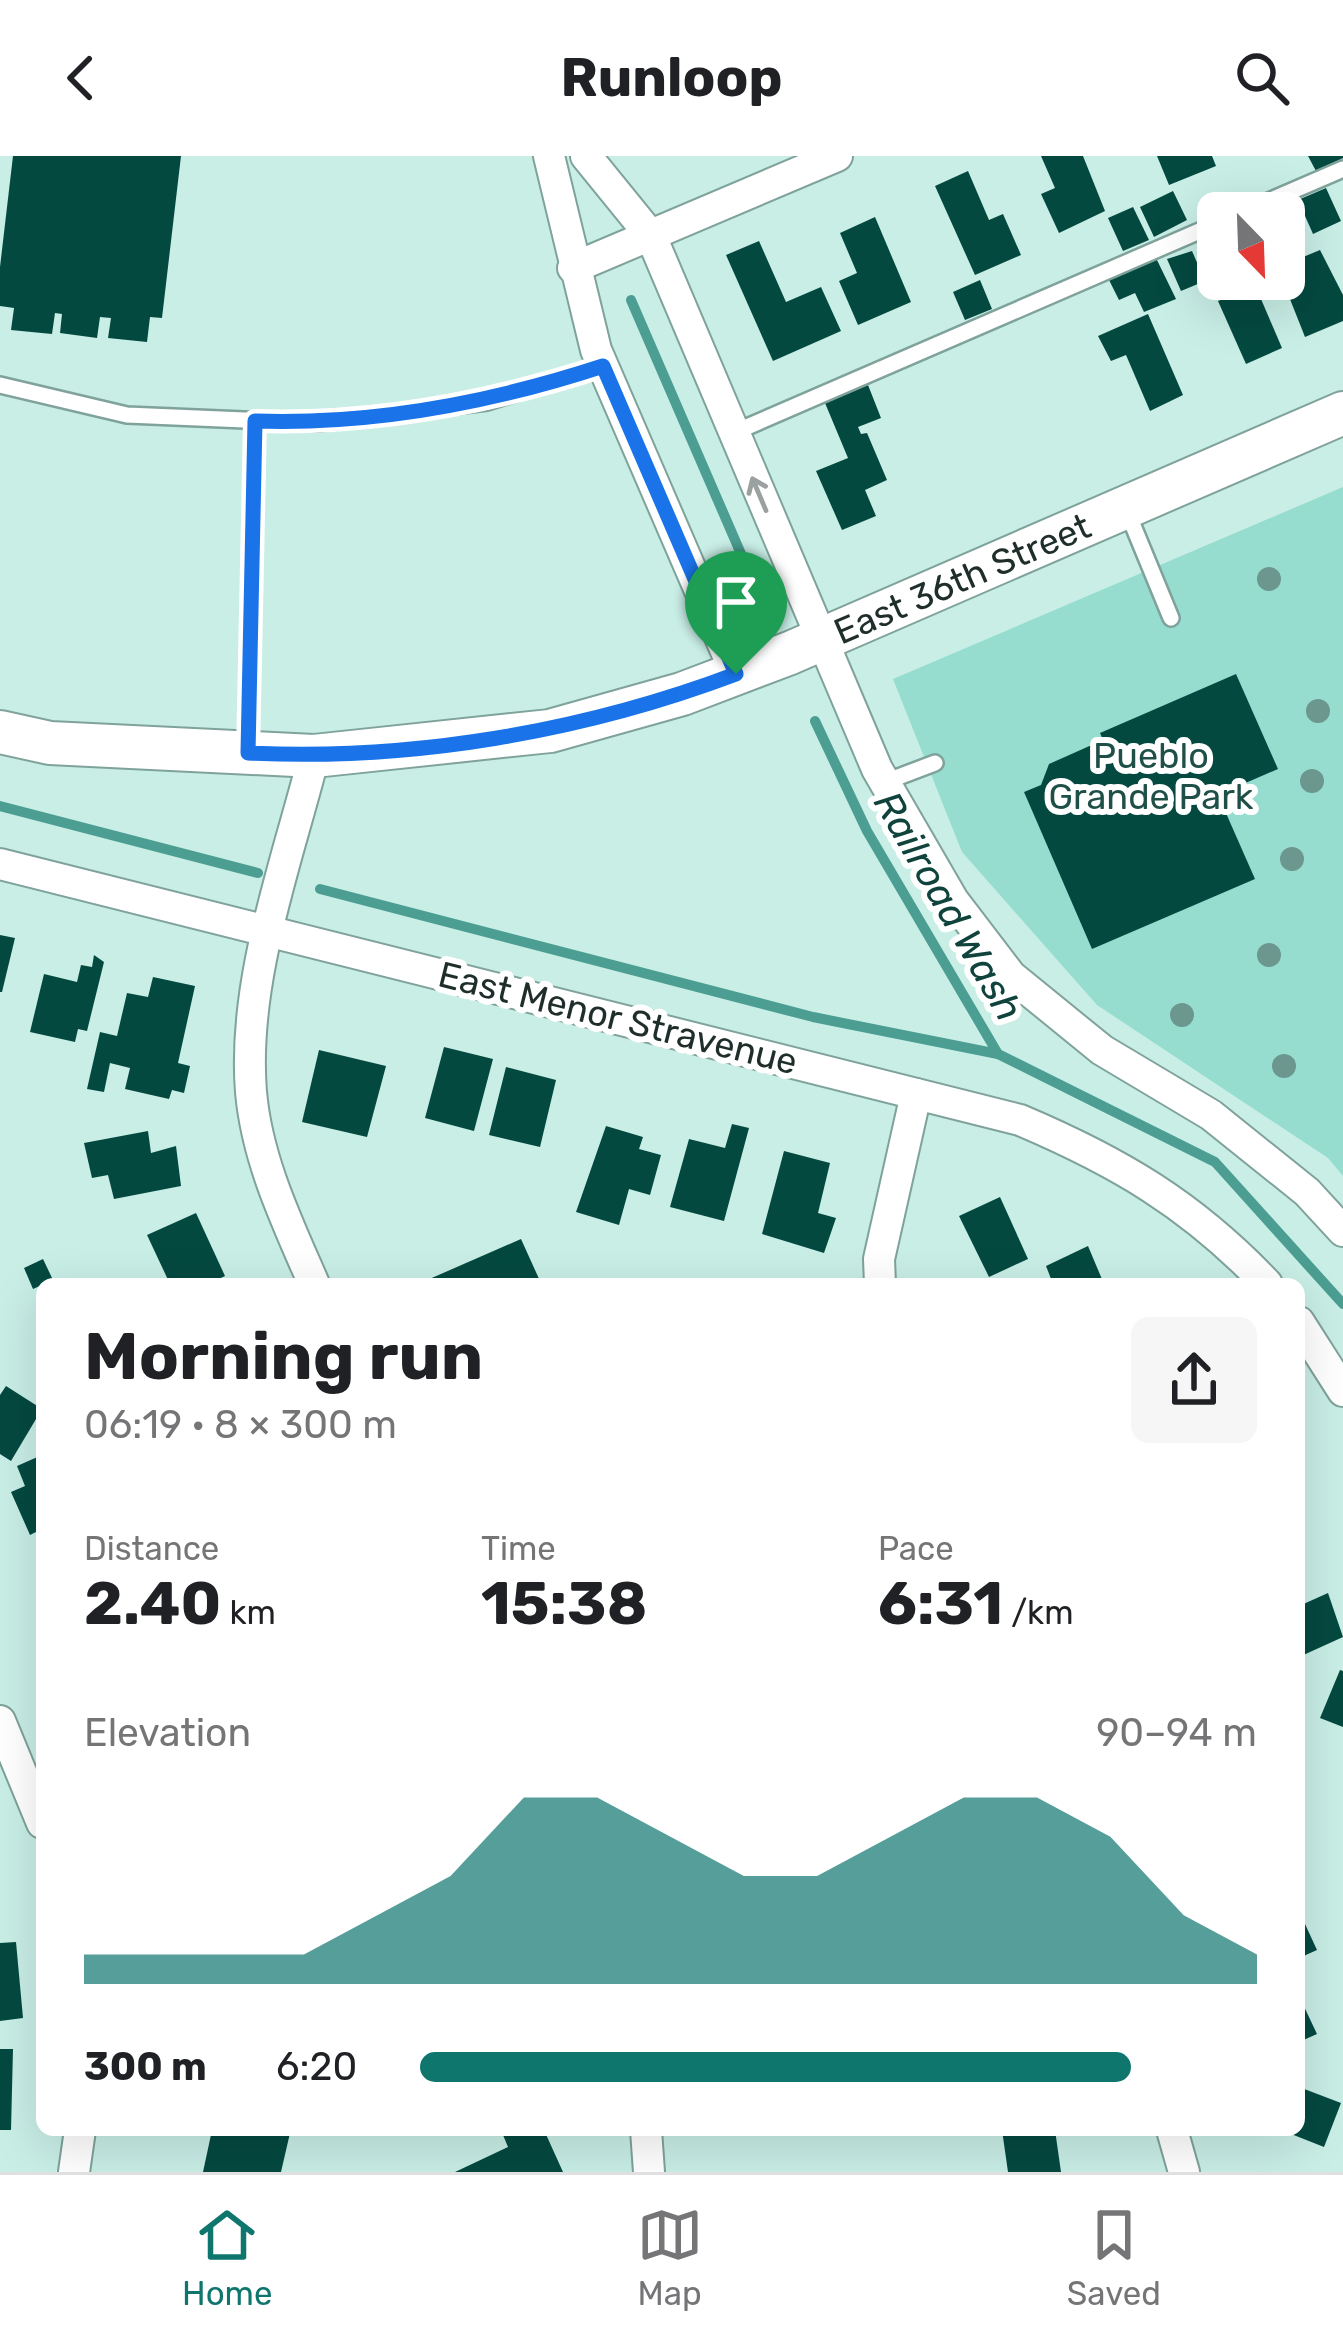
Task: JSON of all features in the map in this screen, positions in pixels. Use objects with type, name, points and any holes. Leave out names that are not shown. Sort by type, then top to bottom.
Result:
[{"type":"main road","name":"East 36th Street","points":[[0,732],[50,743],[314,756],[550,731],[736,674],[822,640],[1343,413]]},
{"type":"street","points":[[549,156],[573,268],[603,366],[736,674]]},
{"type":"street","points":[[586,156],[651,236],[885,782],[953,900],[1011,976],[1102,1050],[1211,1115],[1307,1192],[1343,1231]]},
{"type":"street","points":[[573,268],[837,156]]},
{"type":"street","points":[[311,1278],[269,1181],[251,1093],[251,1025],[314,756]]},
{"type":"street","name":"East Menor Stravenue","points":[[0,864],[1020,1120],[1112,1159],[1214,1228],[1261,1278]]},
{"type":"street","points":[[880,1278],[879,1259],[916,1094]]},
{"type":"street","points":[[1305,1331],[1343,1391]]},
{"type":"street","points":[[0,1721],[36,1808]]},
{"type":"street","points":[[74,2172],[79,2136]]},
{"type":"street","points":[[646,2136],[649,2172]]},
{"type":"street","points":[[1174,2136],[1184,2172]]},
{"type":"lane","points":[[1290,192],[1343,169]]},
{"type":"lane","points":[[734,433],[1197,232]]},
{"type":"lane","points":[[0,385],[127,416],[318,423],[488,402],[603,366]]},
{"type":"lane","points":[[248,753],[255,421]]},
{"type":"lane","points":[[1126,508],[1172,618]]},
{"type":"lane","points":[[885,782],[935,764]]},
{"type":"green space","name":"Pueblo Grande Park","points":[[1343,487],[1343,1176],[1328,1158],[1097,1005],[962,852],[893,679]]},
{"type":"building","points":[[13,156],[181,156],[162,318],[150,317],[147,342],[108,338],[111,318],[100,317],[97,338],[60,333],[62,314],[55,313],[52,334],[11,330],[14,308],[0,306],[0,267]]},
{"type":"building","points":[[1041,156],[1083,156],[1105,211],[1059,233],[1041,194],[1055,188]]},
{"type":"building","points":[[1157,156],[1212,156],[1216,166],[1169,185]]},
{"type":"building","points":[[1308,156],[1343,156],[1343,158],[1316,171]]},
{"type":"building","points":[[968,171],[989,220],[1003,214],[1021,255],[975,275],[935,186]]},
{"type":"building","points":[[1326,188],[1341,221],[1313,234],[1305,216],[1305,197]]},
{"type":"building","points":[[1173,191],[1187,220],[1154,237],[1140,207]]},
{"type":"building","points":[[1133,207],[1149,240],[1123,251],[1108,218]]},
{"type":"building","points":[[875,217],[911,302],[858,325],[839,281],[857,273],[840,233]]},
{"type":"building","points":[[759,241],[786,302],[821,287],[841,331],[773,361],[726,255]]},
{"type":"building","points":[[1320,250],[1343,295],[1343,321],[1305,337],[1290,300],[1305,300],[1305,256]]},
{"type":"building","points":[[1192,251],[1197,284],[1181,291],[1167,259]]},
{"type":"building","points":[[1156,258],[1176,299],[1144,312],[1135,293],[1119,300],[1109,280]]},
{"type":"building","points":[[980,280],[992,309],[965,320],[953,292]]},
{"type":"building","points":[[1261,300],[1282,348],[1246,364],[1218,301]]},
{"type":"building","points":[[1148,314],[1183,395],[1150,411],[1126,355],[1111,361],[1098,336]]},
{"type":"building","points":[[868,385],[881,418],[858,427],[861,434],[867,433],[887,480],[865,490],[876,516],[842,530],[816,471],[848,458],[825,403]]},
{"type":"building","points":[[1236,674],[1278,769],[1218,795],[1255,879],[1092,949],[1024,792],[1041,785],[1049,764],[1103,740],[1100,733]]},
{"type":"building","points":[[0,935],[15,938],[2,992],[0,992]]},
{"type":"building","points":[[94,955],[104,962],[87,1031],[78,1029],[75,1042],[30,1032],[44,974],[77,982],[81,965],[92,967]]},
{"type":"building","points":[[153,977],[195,986],[178,1063],[190,1066],[184,1093],[172,1090],[169,1099],[125,1089],[130,1068],[110,1063],[104,1092],[87,1089],[100,1032],[117,1036],[127,993],[148,997]]},
{"type":"building","points":[[444,1047],[493,1059],[474,1131],[425,1118]]},
{"type":"building","points":[[319,1050],[386,1066],[367,1137],[302,1122]]},
{"type":"building","points":[[506,1067],[556,1080],[540,1147],[489,1135]]},
{"type":"building","points":[[732,1124],[749,1128],[724,1221],[670,1207],[689,1139],[725,1148]]},
{"type":"building","points":[[606,1126],[643,1137],[639,1149],[661,1155],[650,1195],[629,1189],[619,1225],[576,1212]]},
{"type":"building","points":[[148,1131],[151,1153],[176,1146],[181,1186],[114,1199],[108,1175],[92,1178],[84,1143]]},
{"type":"building","points":[[784,1151],[830,1163],[818,1213],[836,1218],[824,1253],[762,1234]]},
{"type":"building","points":[[1000,1197],[1028,1259],[989,1277],[959,1216]]},
{"type":"building","points":[[196,1213],[225,1276],[167,1278],[147,1235]]},
{"type":"building","points":[[521,1239],[539,1278],[432,1278]]},
{"type":"building","points":[[1088,1246],[1101,1278],[1051,1278],[1046,1266]]},
{"type":"building","points":[[43,1259],[52,1278],[36,1278],[33,1289],[24,1268]]},
{"type":"building","points":[[6,1386],[36,1405],[36,1419],[11,1461],[0,1454],[0,1395]]},
{"type":"building","points":[[36,1458],[36,1532],[30,1535],[11,1492],[25,1486],[17,1466]]},
{"type":"building","points":[[1328,1593],[1343,1637],[1305,1654],[1305,1603]]},
{"type":"building","points":[[1343,1671],[1343,1727],[1320,1718]]},
{"type":"building","points":[[1305,1924],[1317,1950],[1305,1955]]},
{"type":"building","points":[[16,1942],[23,2018],[0,2021],[0,1943]]},
{"type":"building","points":[[1305,2009],[1317,2034],[1305,2039]]},
{"type":"building","points":[[0,2049],[13,2049],[11,2130],[0,2130]]},
{"type":"building","points":[[1305,2089],[1341,2103],[1324,2147],[1296,2136],[1305,2136]]},
{"type":"building","points":[[211,2136],[289,2136],[281,2172],[203,2172]]},
{"type":"building","points":[[503,2136],[547,2136],[563,2172],[455,2172],[508,2147]]},
{"type":"building","points":[[1003,2136],[1056,2136],[1061,2172],[1008,2172]]},
{"type":"waterway","points":[[631,300],[761,600]]},
{"type":"waterway","name":"Railroad Wash","points":[[815,721],[867,831],[998,1054],[1215,1162],[1343,1304]]},
{"type":"waterway","name":"Railroad Wash","points":[[0,806],[258,873]]},
{"type":"waterway","points":[[320,889],[813,1017],[998,1054]]},
{"type":"route","points":[[603,366],[736,674],[550,731],[314,756],[248,753],[255,421],[318,423],[488,402],[603,366]]}]
